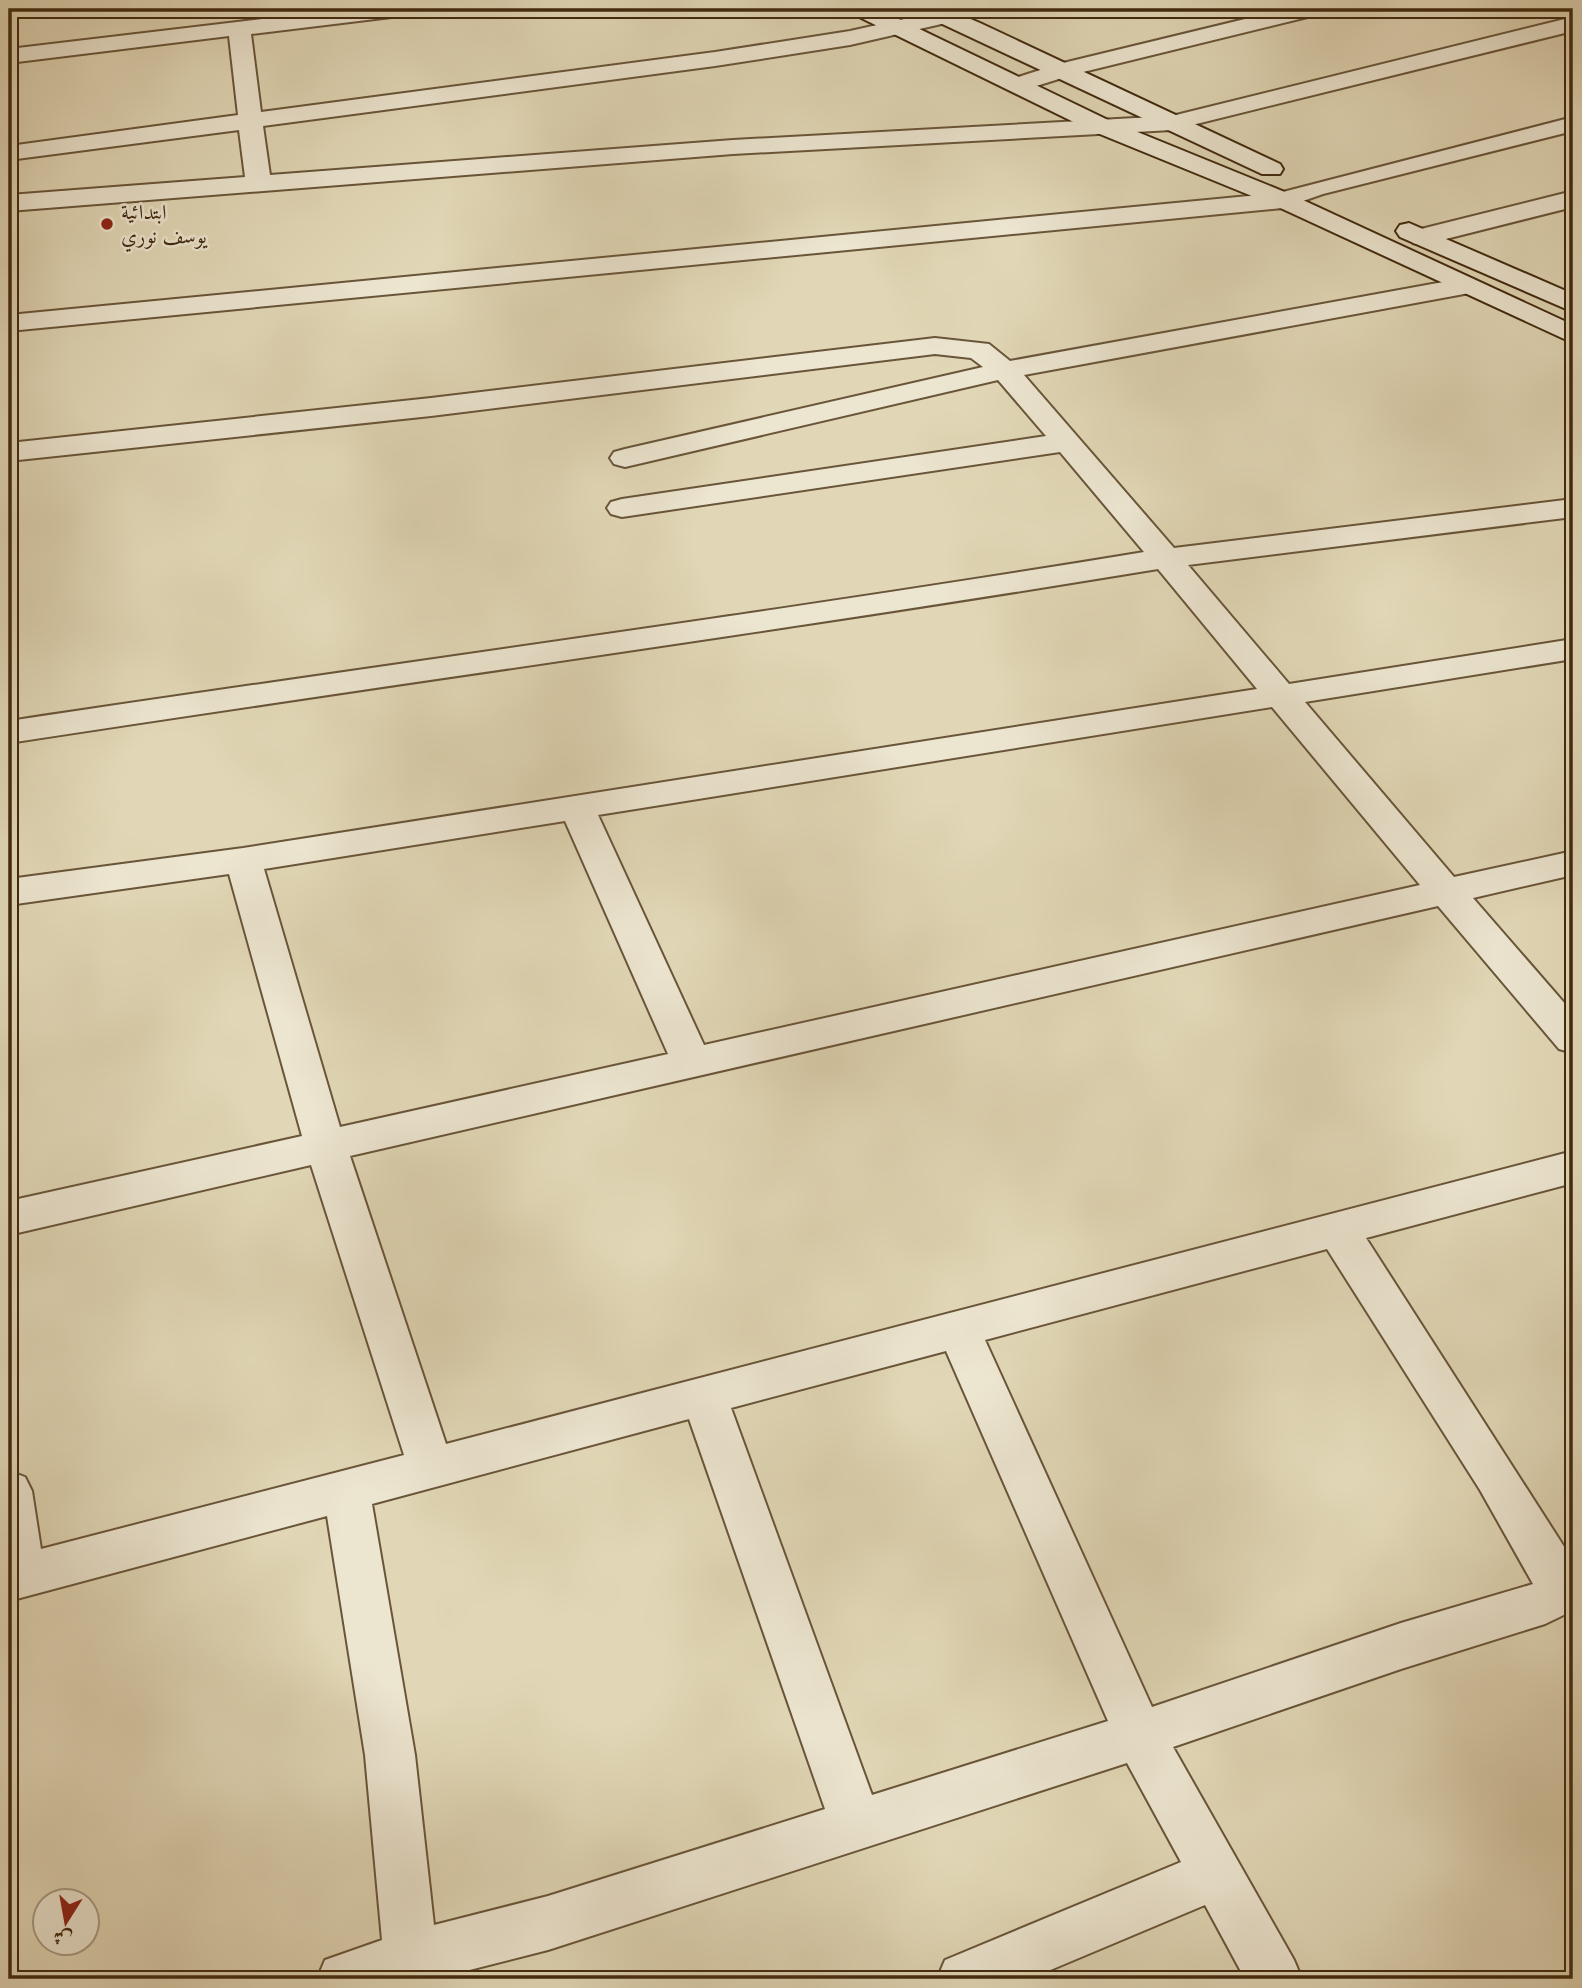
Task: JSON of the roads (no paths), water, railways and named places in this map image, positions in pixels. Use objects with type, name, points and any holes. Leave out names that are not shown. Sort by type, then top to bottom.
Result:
[{"type":"street","points":[[9,56],[400,9]]},
{"type":"street","points":[[861,9],[1020,84],[1099,125],[1283,201],[1573,335]]},
{"type":"street","points":[[9,153],[715,59],[850,38],[901,27],[938,12],[976,9]]},
{"type":"street","points":[[1020,84],[1068,69],[1312,9]]},
{"type":"street","points":[[938,12],[1068,69],[1172,123],[1314,189],[1573,304]]},
{"type":"street","points":[[9,203],[733,147],[1172,123],[1573,24]]},
{"type":"street","points":[[239,29],[248,121],[258,183]]},
{"type":"street","points":[[9,323],[928,232],[1283,201],[1314,189],[1573,124]]},
{"type":"street","points":[[1422,237],[1573,199]]},
{"type":"street","points":[[625,457],[1005,370],[1465,286]]},
{"type":"street","points":[[9,452],[432,407],[935,345],[979,350],[1005,370],[1068,442],[1168,558],[1444,892],[1573,1039]]},
{"type":"street","points":[[622,508],[1068,442]]},
{"type":"street","points":[[9,732],[458,664],[855,610],[1168,558],[1573,508]]},
{"type":"street","points":[[9,892],[243,860],[576,805],[1573,649]]},
{"type":"street","points":[[576,805],[692,1062]]},
{"type":"street","points":[[243,860],[325,1144],[432,1468]]},
{"type":"street","points":[[9,1217],[1573,863]]},
{"type":"street","points":[[9,1492],[15,1578],[1573,1167]]},
{"type":"street","points":[[344,1979],[411,1958],[548,1923],[1139,1735],[1401,1646],[1545,1602],[1555,1596],[1557,1585],[1553,1572],[1496,1476],[1338,1230]]},
{"type":"street","points":[[959,1331],[1139,1735],[1275,1979]]},
{"type":"street","points":[[704,1397],[857,1825]]},
{"type":"street","points":[[346,1491],[390,1755],[411,1958]]},
{"type":"street","points":[[964,1979],[1217,1874]]},
{"type":"place","name":"ابتدائية يوسف نوري","points":[[107,224]]}]
